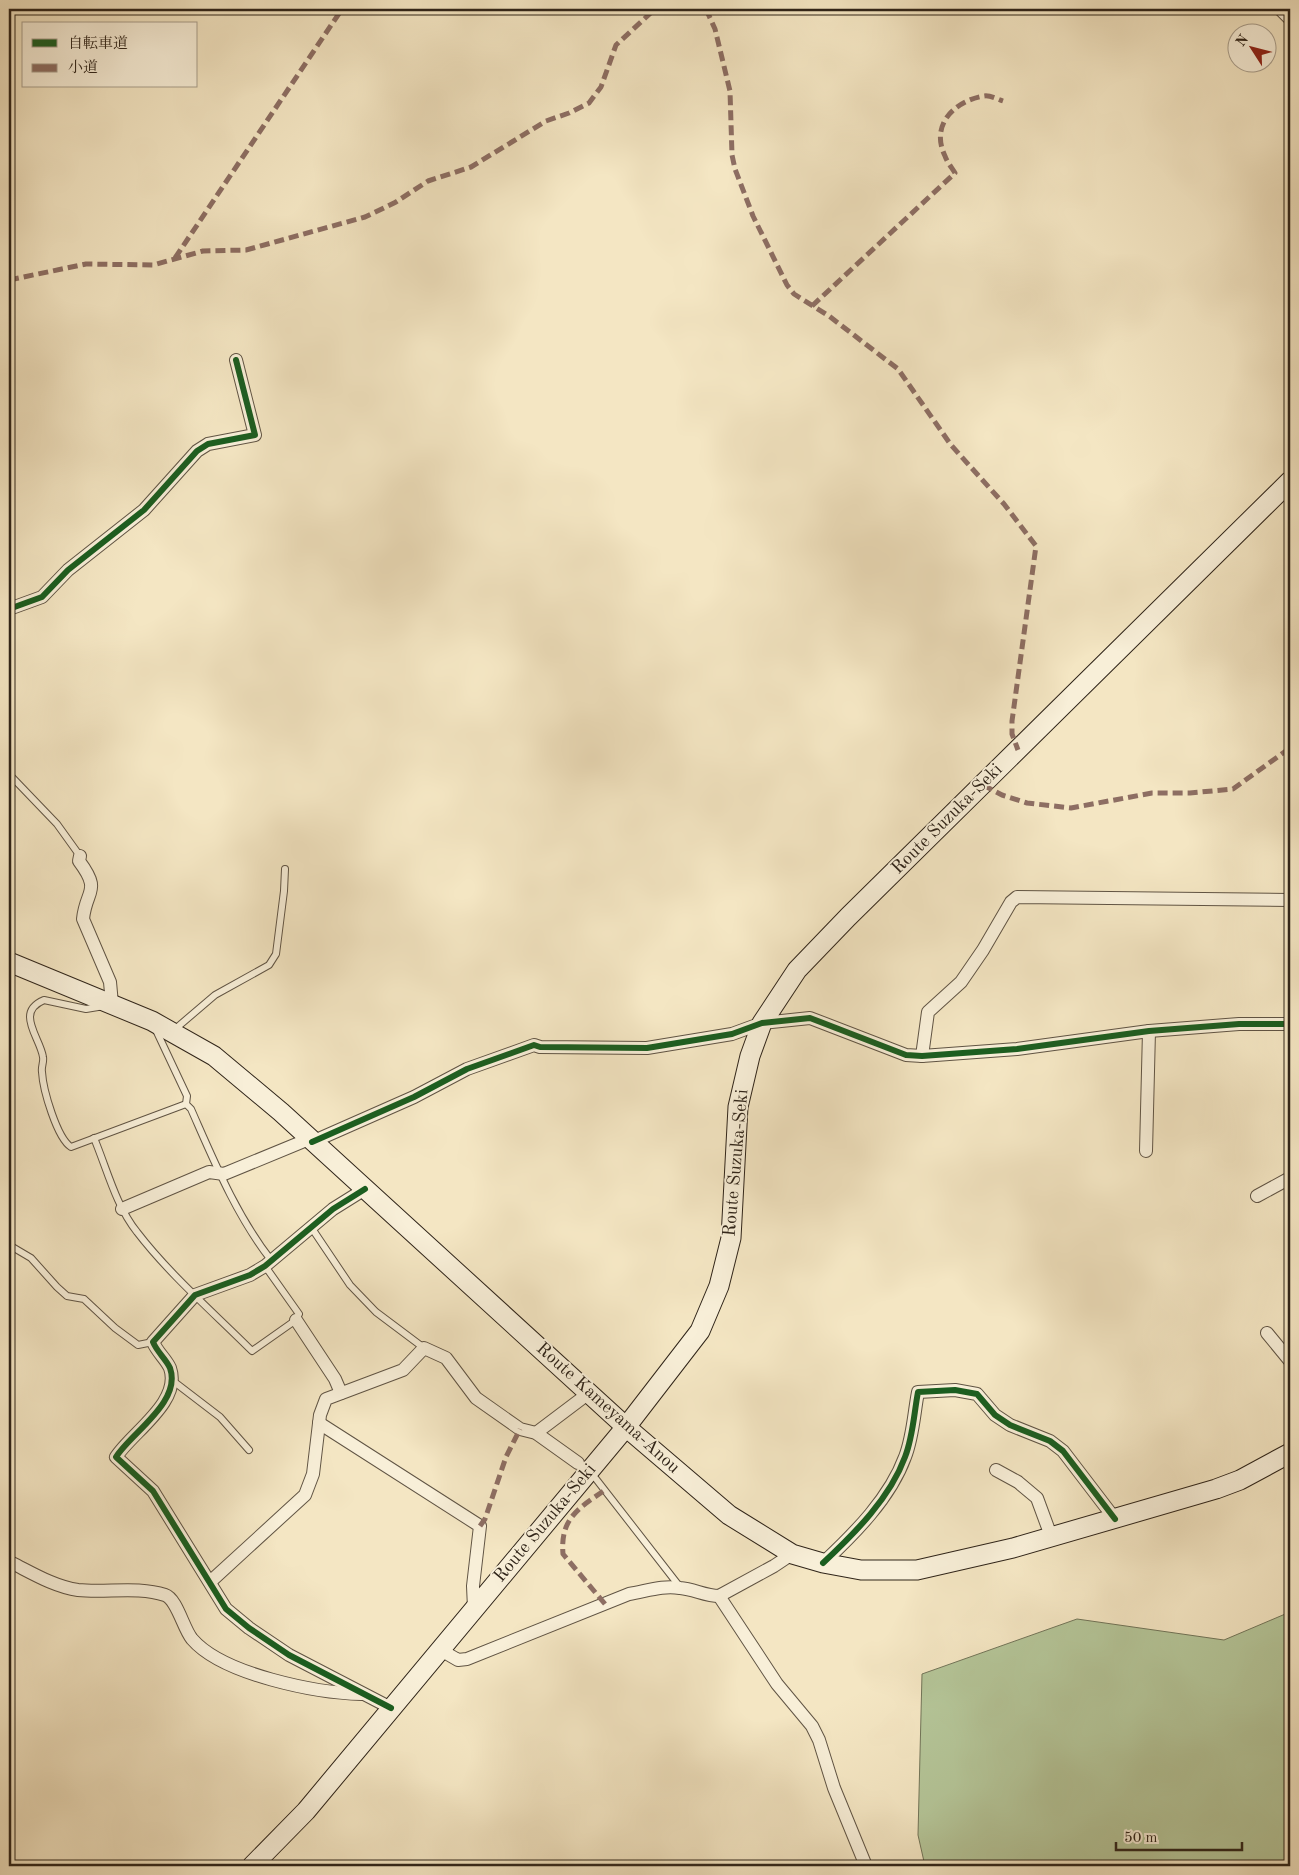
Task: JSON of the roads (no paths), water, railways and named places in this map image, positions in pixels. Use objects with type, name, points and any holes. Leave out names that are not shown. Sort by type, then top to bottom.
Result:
[{"type":"main road","name":"Route Suzuka-Seki","points":[[252,1866],[306,1812],[439,1649],[626,1427],[700,1331],[719,1286],[730,1238],[738,1107],[750,1056],[762,1022],[797,970],[1290,481]]},
{"type":"main road","name":"Route Kameyama-Anou","points":[[9,962],[152,1021],[173,1031],[214,1056],[236,1073],[311,1140],[626,1427],[729,1515],[792,1554],[823,1563],[861,1570],[917,1570],[1013,1548],[1116,1519],[1240,1480],[1290,1453]]},
{"type":"street","points":[[1280,9],[1290,19]]},
{"type":"street","points":[[9,609],[42,597],[68,570],[144,510],[197,451],[208,444],[255,435],[236,360]]},
{"type":"street","points":[[80,856],[79,861],[90,876],[92,889],[83,919],[110,982],[112,1004]]},
{"type":"street","points":[[922,1056],[928,1012],[961,982],[983,950],[1011,902],[1018,897],[1290,900]]},
{"type":"street","points":[[122,1209],[209,1172],[224,1174],[311,1140],[414,1097],[467,1069],[534,1045],[540,1047],[647,1048],[723,1036],[762,1022],[810,1018],[906,1055],[922,1056],[1017,1049],[1149,1031],[1239,1024],[1290,1024]]},
{"type":"street","points":[[1146,1151],[1149,1031]]},
{"type":"street","points":[[1257,1196],[1290,1178]]},
{"type":"street","points":[[365,1189],[333,1209],[268,1263],[250,1275],[195,1295],[153,1342],[157,1352],[169,1367],[173,1381],[160,1408],[150,1421],[123,1446],[116,1457],[153,1491],[226,1609],[249,1628],[289,1655],[391,1708]]},
{"type":"street","points":[[296,1320],[335,1379],[341,1393]]},
{"type":"street","points":[[1268,1333],[1290,1361]]},
{"type":"street","points":[[210,1582],[305,1495],[313,1474],[319,1423],[326,1399],[403,1370],[424,1348],[446,1358],[476,1398],[520,1429],[536,1433],[578,1463]]},
{"type":"street","points":[[823,1563],[859,1527],[898,1474],[906,1455],[918,1392],[955,1390],[977,1394],[996,1415],[1010,1425],[1050,1441],[1063,1451],[1116,1519]]},
{"type":"street","points":[[536,1433],[589,1393]]},
{"type":"street","points":[[319,1423],[480,1526],[473,1586],[474,1608]]},
{"type":"street","points":[[996,1470],[1018,1482],[1037,1498],[1051,1536]]},
{"type":"street","points":[[439,1649],[458,1660],[467,1659],[630,1594],[658,1587],[681,1588],[710,1596],[719,1596],[792,1554]]},
{"type":"street","points":[[10,1563],[56,1584],[76,1590],[149,1592],[166,1595],[175,1604],[180,1620],[192,1639],[201,1647],[233,1665],[249,1672],[312,1690],[365,1694]]},
{"type":"street","points":[[719,1596],[777,1684],[812,1726],[819,1740],[834,1788],[866,1866]]},
{"type":"lane","points":[[9,774],[57,824],[80,856]]},
{"type":"lane","points":[[173,1031],[215,995],[269,964],[276,954],[284,891],[284,869]]},
{"type":"lane","points":[[112,1004],[86,1009],[44,1000],[32,1010],[30,1018],[43,1058],[42,1071],[52,1114],[66,1143],[71,1147],[186,1104]]},
{"type":"lane","points":[[152,1021],[188,1096],[186,1104]]},
{"type":"lane","points":[[94,1138],[122,1209],[136,1232],[195,1295],[252,1351],[296,1320],[299,1314],[268,1263],[219,1174],[191,1109],[186,1104]]},
{"type":"lane","points":[[311,1227],[350,1285],[376,1312],[424,1348]]},
{"type":"lane","points":[[9,1246],[30,1258],[62,1292],[88,1302],[114,1328],[138,1345],[153,1342]]},
{"type":"lane","points":[[173,1381],[220,1417],[249,1450]]},
{"type":"lane","points":[[596,1479],[681,1588]]}]
